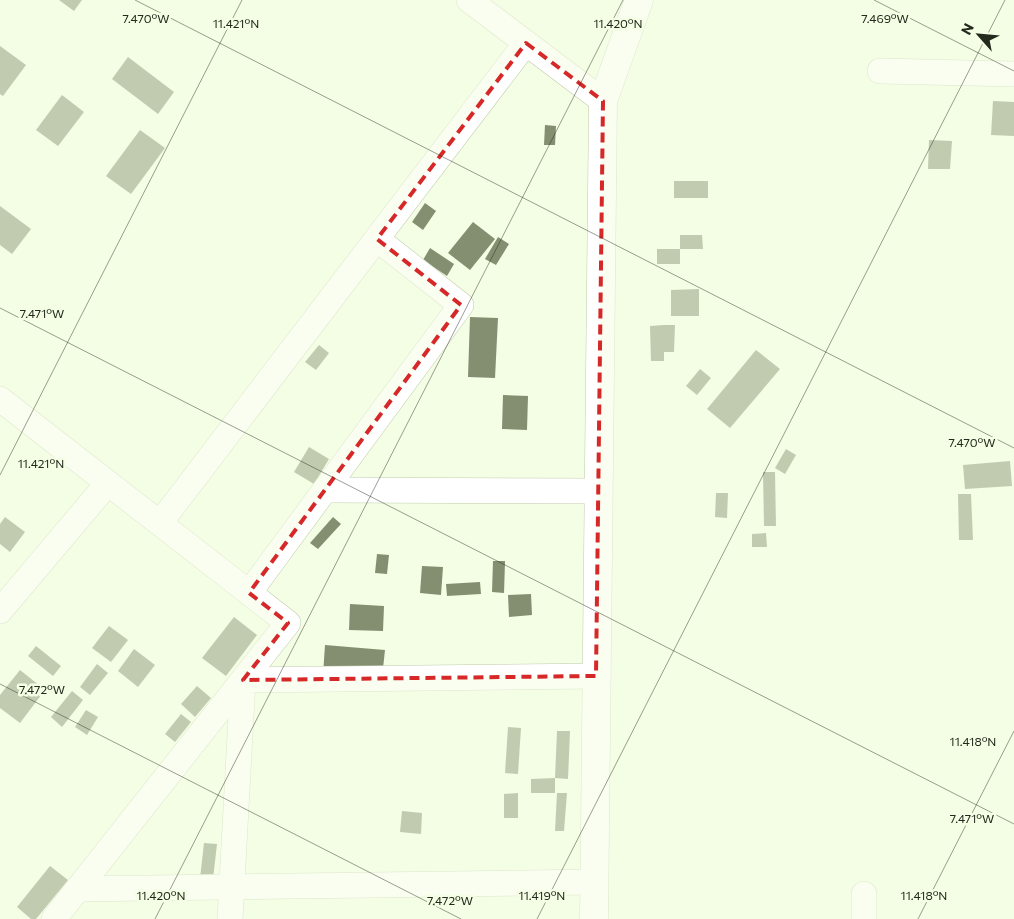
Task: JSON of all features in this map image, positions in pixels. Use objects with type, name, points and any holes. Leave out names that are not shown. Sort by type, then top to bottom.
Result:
[{"type":"street","points":[[469,0],[603,101]]},
{"type":"street","points":[[594,919],[603,101],[639,0]]},
{"type":"street","points":[[160,523],[526,43]]},
{"type":"street","points":[[880,71],[1014,74]]},
{"type":"street","points":[[249,593],[461,305],[377,239]]},
{"type":"street","points":[[0,399],[288,623],[54,919]]},
{"type":"street","points":[[0,611],[108,483]]},
{"type":"street","points":[[325,490],[598,491]]},
{"type":"street","points":[[243,680],[596,676]]},
{"type":"street","points":[[230,919],[243,680]]},
{"type":"street","points":[[78,889],[594,882]]},
{"type":"street","points":[[864,894],[864,919]]},
{"type":"highlighted area","points":[[526,43],[603,101],[596,676],[243,680],[288,623],[249,593],[461,305],[377,239]]},
{"type":"building","points":[[59,0],[82,0],[74,11]]},
{"type":"building","points":[[0,46],[26,65],[3,96],[0,94]]},
{"type":"building","points":[[128,57],[174,92],[158,114],[112,79]]},
{"type":"building","points":[[62,95],[84,112],[58,146],[36,130]]},
{"type":"building","points":[[993,101],[1014,102],[1014,136],[991,135]]},
{"type":"building","points":[[545,125],[556,126],[555,145],[544,145]]},
{"type":"building","points":[[140,130],[165,148],[131,194],[106,176]]},
{"type":"building","points":[[929,140],[952,141],[950,169],[928,169]]},
{"type":"building","points":[[674,181],[708,181],[708,198],[674,198]]},
{"type":"building","points":[[425,203],[436,211],[423,230],[412,222]]},
{"type":"building","points":[[0,206],[31,229],[12,254],[0,245]]},
{"type":"building","points":[[473,222],[495,239],[470,270],[448,253]]},
{"type":"building","points":[[680,235],[702,235],[703,249],[680,249]]},
{"type":"building","points":[[498,237],[509,244],[496,265],[485,259]]},
{"type":"building","points":[[430,248],[454,264],[447,276],[423,260]]},
{"type":"building","points":[[657,249],[680,249],[680,264],[657,264]]},
{"type":"building","points":[[699,289],[699,316],[671,316],[671,290]]},
{"type":"building","points":[[470,317],[498,318],[495,378],[468,377]]},
{"type":"building","points":[[675,325],[674,352],[664,352],[664,361],[651,361],[650,326]]},
{"type":"building","points":[[319,345],[329,353],[316,370],[305,362]]},
{"type":"building","points":[[756,350],[780,369],[730,428],[707,409]]},
{"type":"building","points":[[700,369],[711,378],[697,395],[686,386]]},
{"type":"building","points":[[503,395],[528,396],[527,430],[502,429]]},
{"type":"building","points":[[309,447],[329,459],[314,484],[294,472]]},
{"type":"building","points":[[786,449],[796,455],[785,474],[775,468]]},
{"type":"building","points":[[1010,461],[1012,486],[965,489],[963,465]]},
{"type":"building","points":[[763,472],[775,472],[776,526],[764,526]]},
{"type":"building","points":[[716,493],[728,493],[727,518],[715,517]]},
{"type":"building","points":[[958,494],[971,494],[973,540],[959,540]]},
{"type":"building","points":[[5,517],[25,532],[10,552],[0,544],[0,524]]},
{"type":"building","points":[[333,517],[341,524],[318,549],[310,543]]},
{"type":"building","points":[[766,533],[767,547],[752,547],[752,534]]},
{"type":"building","points":[[377,554],[389,555],[387,574],[375,573]]},
{"type":"building","points":[[493,561],[505,561],[504,593],[492,592]]},
{"type":"building","points":[[422,566],[443,567],[441,595],[420,593]]},
{"type":"building","points":[[480,582],[481,594],[447,596],[446,584]]},
{"type":"building","points":[[531,594],[532,615],[509,617],[508,595]]},
{"type":"building","points":[[350,604],[384,606],[383,631],[349,630]]},
{"type":"building","points":[[234,617],[257,635],[226,676],[202,658]]},
{"type":"building","points":[[109,626],[128,640],[111,662],[92,648]]},
{"type":"building","points":[[325,645],[385,650],[382,678],[323,675]]},
{"type":"building","points":[[36,646],[61,666],[53,676],[28,656]]},
{"type":"building","points":[[134,649],[155,665],[138,687],[118,671]]},
{"type":"building","points":[[97,664],[108,673],[90,695],[80,687]]},
{"type":"building","points":[[20,670],[45,690],[20,723],[0,708],[0,695]]},
{"type":"building","points":[[197,686],[211,698],[195,717],[181,704]]},
{"type":"building","points":[[72,691],[83,700],[62,727],[51,717]]},
{"type":"building","points":[[86,710],[98,717],[87,735],[75,727]]},
{"type":"building","points":[[181,714],[191,722],[175,742],[165,734]]},
{"type":"building","points":[[508,727],[521,728],[518,774],[505,773]]},
{"type":"building","points":[[557,731],[570,731],[568,779],[555,778]]},
{"type":"building","points":[[555,778],[555,793],[531,793],[531,779]]},
{"type":"building","points":[[518,793],[518,818],[504,818],[504,794]]},
{"type":"building","points":[[557,793],[567,793],[564,831],[555,831]]},
{"type":"building","points":[[402,811],[422,813],[421,834],[400,832]]},
{"type":"building","points":[[204,843],[217,844],[213,879],[200,878]]},
{"type":"building","points":[[50,866],[68,880],[36,919],[31,919],[17,907]]}]
